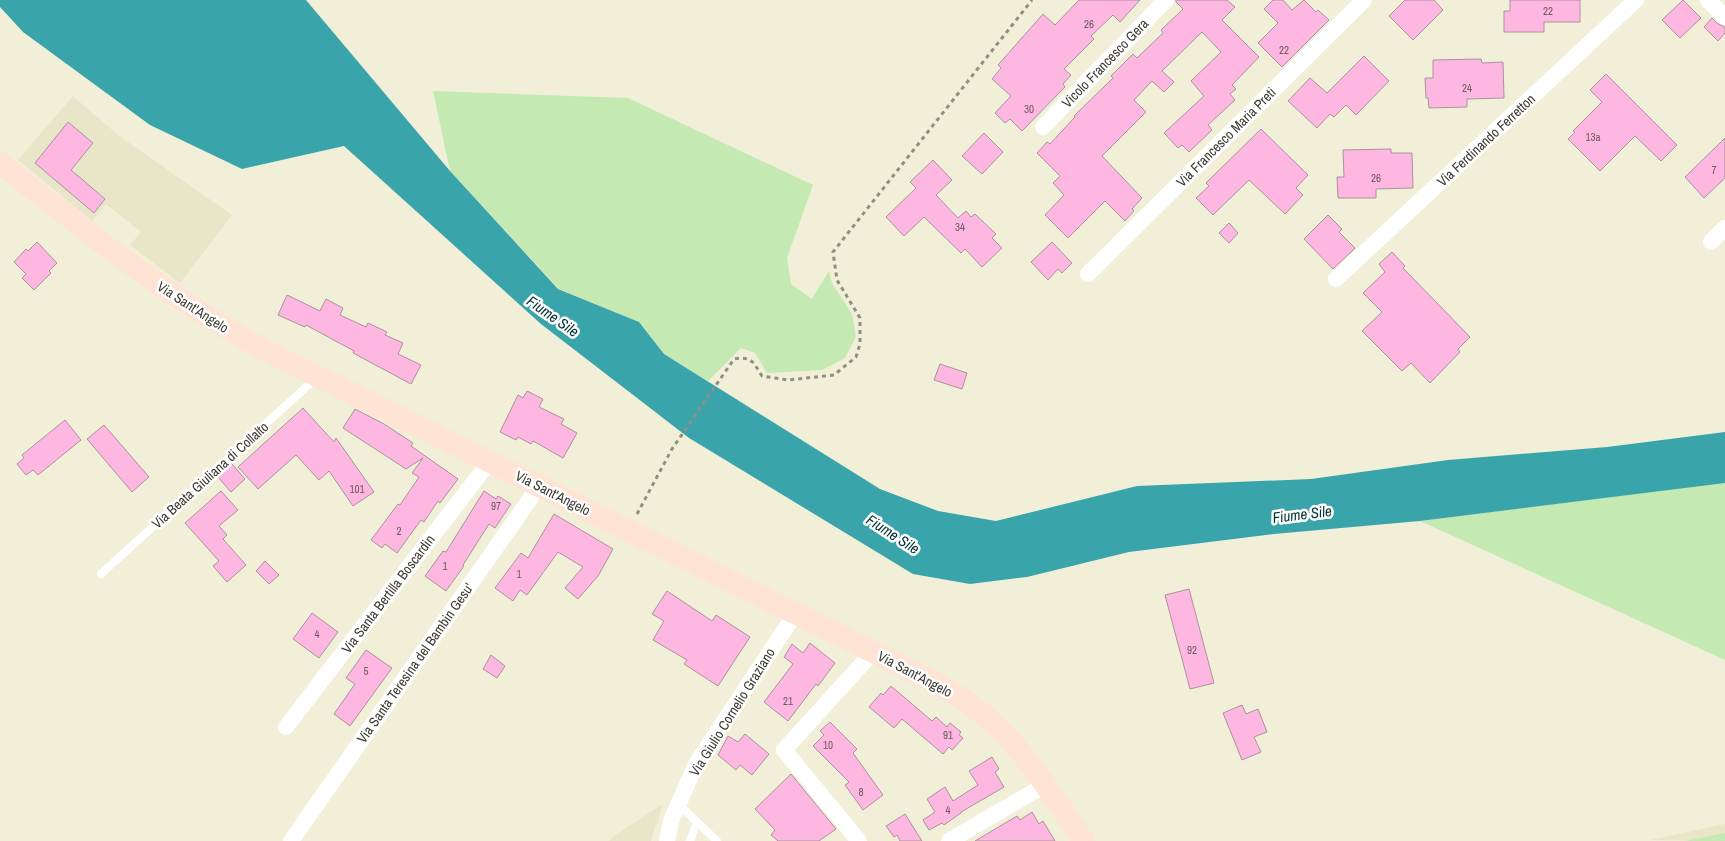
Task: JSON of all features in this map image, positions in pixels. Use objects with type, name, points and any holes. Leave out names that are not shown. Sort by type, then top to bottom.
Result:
[{"type":"street","name":"Vicolo Francesco Gera","points":[[1044,126],[1166,0]]},
{"type":"street","name":"Via Francesco Maria Preti","points":[[1088,274],[1364,0]]},
{"type":"street","name":"Via Ferdinando Ferretton","points":[[1336,279],[1636,0]]},
{"type":"street","points":[[1708,0],[1725,17]]},
{"type":"street","name":"Via Sant'Angelo","points":[[0,163],[104,246],[175,297],[234,333],[873,652],[935,684],[978,710],[1016,746],[1084,841]]},
{"type":"street","points":[[1711,242],[1725,228]]},
{"type":"street","name":"Via Santa Bertilla Boscardin","points":[[286,727],[490,461]]},
{"type":"street","name":"Via Santa Teresina del Bambin Gesu'","points":[[291,841],[539,486]]},
{"type":"street","name":"Via Giulio Cornelio Graziano","points":[[667,841],[671,821],[696,764],[795,614]]},
{"type":"street","points":[[859,841],[784,750],[873,652]]},
{"type":"street","points":[[949,841],[1045,785]]},
{"type":"lane","name":"Via Beata Giuliana di Collalto","points":[[101,574],[319,376]]},
{"type":"lane","points":[[678,804],[717,841]]},
{"type":"lane","points":[[690,841],[696,822]]},
{"type":"path","points":[[628,530],[672,449],[734,359],[743,357],[752,360],[762,376],[788,380],[834,375],[856,357],[860,344],[860,318],[836,280],[833,252],[1032,0]]},
{"type":"shaded area","points":[[73,96],[118,135],[232,215],[180,283],[130,245],[141,232],[106,204],[92,221],[18,160]]},
{"type":"shaded area","points":[[663,804],[651,841],[609,841],[614,836]]},
{"type":"shaded area","points":[[1725,824],[1725,841],[1650,840]]},
{"type":"green space","points":[[433,91],[628,98],[813,185],[787,258],[791,284],[812,299],[829,271],[832,283],[852,314],[856,337],[845,358],[822,370],[767,373],[755,353],[741,348],[708,381],[664,354],[639,322],[559,289],[450,171]]},
{"type":"green space","points":[[1725,483],[1725,660],[1420,521]]},
{"type":"green space","points":[[1725,833],[1725,841],[1685,841]]},
{"type":"water","name":"Fiume Sile","points":[[0,0],[306,0],[450,171],[558,289],[639,322],[664,354],[880,489],[938,511],[996,521],[1137,486],[1311,479],[1448,460],[1607,447],[1725,432],[1725,483],[1420,521],[1274,534],[1129,552],[1027,577],[970,584],[913,574],[689,438],[541,324],[344,146],[242,169],[150,125],[23,32],[0,7]]},
{"type":"building","points":[[1079,0],[1140,0],[1120,22],[1113,15],[1091,36],[1094,39],[1064,69],[1071,75],[1063,84],[1065,87],[1022,131],[1010,119],[1005,123],[995,113],[1011,96],[992,79],[1001,68],[998,65],[1043,14],[1055,25]]},
{"type":"building","points":[[1176,0],[1227,0],[1235,7],[1222,20],[1259,57],[1232,85],[1236,89],[1230,94],[1235,100],[1208,125],[1212,130],[1189,152],[1182,145],[1178,148],[1164,133],[1204,96],[1191,81],[1221,52],[1202,32],[1162,71],[1174,82],[1164,92],[1152,81],[1134,100],[1146,112],[1102,156],[1142,198],[1132,209],[1134,211],[1125,221],[1105,201],[1068,238],[1045,215],[1064,195],[1053,183],[1060,176],[1037,153],[1047,142],[1050,144],[1074,116],[1113,78],[1111,76],[1133,54],[1137,58],[1163,33],[1161,30],[1183,9]]},
{"type":"building","points":[[1273,0],[1283,0],[1292,10],[1304,0],[1316,12],[1318,10],[1329,20],[1282,67],[1258,43],[1278,23],[1264,9]]},
{"type":"building","points":[[1405,0],[1434,0],[1443,10],[1413,40],[1389,16]]},
{"type":"building","points":[[1510,0],[1580,0],[1580,22],[1544,22],[1544,32],[1504,32],[1504,11],[1510,11]]},
{"type":"building","points":[[1683,0],[1701,18],[1680,38],[1662,20]]},
{"type":"building","points":[[1712,18],[1718,24],[1725,27],[1725,33],[1718,41],[1704,27]]},
{"type":"building","points":[[1364,56],[1389,81],[1356,115],[1346,105],[1334,117],[1330,114],[1317,128],[1288,101],[1310,78],[1327,93]]},
{"type":"building","points":[[1481,59],[1482,63],[1503,62],[1504,98],[1467,99],[1467,107],[1429,108],[1428,98],[1426,98],[1425,78],[1433,78],[1433,60]]},
{"type":"building","points":[[1606,74],[1677,145],[1661,161],[1635,136],[1600,171],[1568,139],[1575,132],[1573,131],[1602,102],[1590,90]]},
{"type":"building","points":[[68,122],[93,143],[71,170],[105,199],[94,213],[35,163]]},
{"type":"building","points":[[1261,129],[1308,175],[1296,188],[1303,195],[1285,214],[1249,180],[1213,215],[1196,198],[1209,186],[1206,183]]},
{"type":"building","points":[[984,133],[1003,152],[982,174],[962,156]]},
{"type":"building","points":[[1725,138],[1725,178],[1704,198],[1685,177]]},
{"type":"building","points":[[1391,149],[1391,153],[1412,153],[1413,188],[1376,189],[1376,198],[1338,198],[1337,177],[1344,177],[1343,150]]},
{"type":"building","points":[[933,160],[952,180],[936,195],[958,218],[966,211],[971,217],[975,214],[996,234],[992,238],[1002,248],[982,267],[965,249],[961,253],[924,217],[904,236],[886,217],[916,188],[910,182]]},
{"type":"building","points":[[1328,215],[1342,229],[1339,232],[1355,248],[1333,269],[1304,239]]},
{"type":"building","points":[[1229,223],[1238,233],[1229,243],[1219,233]]},
{"type":"building","points":[[37,242],[57,263],[49,271],[51,273],[34,290],[22,278],[26,274],[14,262],[26,249],[28,251]]},
{"type":"building","points":[[1052,242],[1072,263],[1062,273],[1058,269],[1048,280],[1031,262]]},
{"type":"building","points":[[1392,252],[1405,266],[1403,268],[1470,337],[1458,349],[1460,352],[1430,383],[1411,363],[1402,371],[1362,331],[1382,312],[1363,293],[1385,272],[1379,264]]},
{"type":"building","points":[[287,295],[320,311],[326,299],[343,308],[340,315],[366,327],[368,323],[387,332],[385,335],[403,343],[398,354],[421,365],[411,384],[306,325],[305,327],[278,315]]},
{"type":"building","points":[[940,364],[967,373],[962,389],[934,380]]},
{"type":"building","points":[[527,391],[543,399],[539,407],[564,419],[561,424],[577,433],[563,458],[533,441],[531,444],[518,437],[516,440],[500,432],[518,395],[523,398]]},
{"type":"building","points":[[303,408],[334,442],[336,438],[374,492],[353,506],[329,471],[319,480],[296,455],[258,489],[238,467]]},
{"type":"building","points":[[355,409],[384,424],[413,443],[411,446],[458,479],[440,503],[438,501],[424,522],[421,520],[397,553],[385,544],[382,548],[371,540],[398,504],[400,505],[419,477],[412,473],[423,458],[406,469],[343,428]]},
{"type":"building","points":[[65,420],[81,440],[38,475],[33,470],[26,475],[17,464],[24,458],[22,455]]},
{"type":"building","points":[[104,425],[149,477],[132,492],[87,439]]},
{"type":"building","points":[[231,463],[245,479],[231,492],[217,476]]},
{"type":"building","points":[[221,491],[238,510],[219,526],[227,535],[223,539],[246,565],[227,582],[213,566],[219,561],[185,523]]},
{"type":"building","points":[[484,491],[496,499],[498,496],[511,504],[495,528],[489,524],[464,566],[446,591],[425,576],[443,551],[446,552]]},
{"type":"building","points":[[554,514],[613,549],[598,576],[578,599],[565,588],[583,567],[558,552],[527,595],[520,590],[513,601],[495,588],[521,553],[528,558]]},
{"type":"building","points":[[265,561],[279,575],[269,584],[256,571]]},
{"type":"building","points":[[1189,589],[1214,683],[1190,689],[1165,595]]},
{"type":"building","points":[[667,591],[712,621],[716,615],[750,637],[718,686],[684,664],[687,660],[653,640],[664,621],[652,614]]},
{"type":"building","points":[[312,613],[338,632],[319,658],[293,639]]},
{"type":"building","points":[[810,643],[835,663],[818,686],[816,684],[788,721],[764,702],[793,664],[784,657],[792,644],[803,653]]},
{"type":"building","points":[[366,650],[392,668],[350,726],[334,714],[355,684],[346,678]]},
{"type":"building","points":[[491,655],[505,666],[497,678],[483,669]]},
{"type":"building","points":[[891,686],[932,721],[936,717],[947,727],[950,723],[961,732],[959,735],[963,738],[952,750],[949,747],[943,754],[902,719],[894,728],[869,707],[881,693],[883,695]]},
{"type":"building","points":[[1242,705],[1246,714],[1258,709],[1267,732],[1254,737],[1261,752],[1242,760],[1223,713]]},
{"type":"building","points":[[830,722],[857,749],[853,753],[883,795],[863,810],[845,785],[849,782],[813,746],[824,735],[820,731]]},
{"type":"building","points":[[745,734],[769,754],[752,775],[740,765],[736,770],[718,755],[728,736],[738,742]]},
{"type":"building","points":[[992,757],[999,769],[995,772],[1004,787],[961,812],[944,825],[942,823],[929,830],[923,820],[935,812],[927,799],[945,787],[953,801],[978,785],[969,771]]},
{"type":"building","points":[[791,774],[836,829],[819,841],[778,841],[771,835],[775,830],[755,809]]},
{"type":"building","points":[[1032,812],[1039,824],[1043,821],[1055,841],[975,841],[1017,816],[1020,820]]},
{"type":"building","points":[[905,814],[922,841],[900,841],[897,835],[894,837],[886,826]]}]
